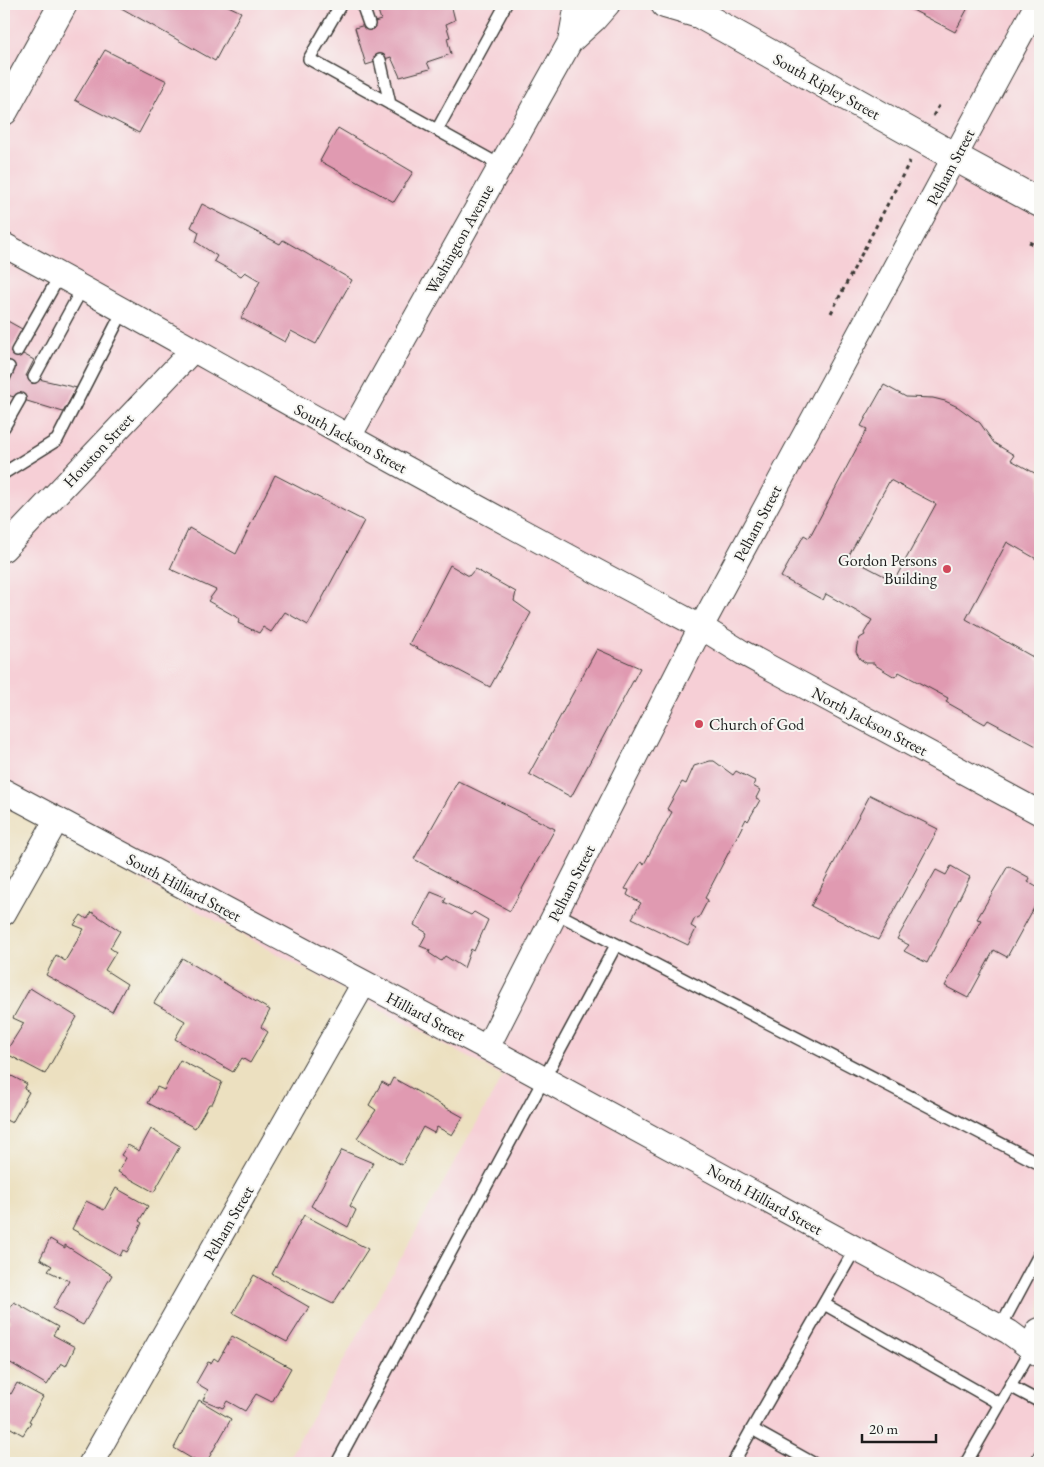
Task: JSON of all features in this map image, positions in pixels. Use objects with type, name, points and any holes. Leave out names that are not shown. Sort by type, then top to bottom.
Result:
[{"type":"street","points":[[4,111],[63,4]]},
{"type":"street","name":"Washington Avenue","points":[[570,42],[577,4]]},
{"type":"street","name":"Washington Avenue","points":[[349,437],[570,42],[608,4]]},
{"type":"street","name":"South Ripley Street","points":[[665,4],[694,9],[955,158],[1040,202]]},
{"type":"street","name":"Pelham Street","points":[[488,1048],[701,627],[1037,4]]},
{"type":"street","name":"South Jackson Street","points":[[4,244],[349,437],[701,627]]},
{"type":"street","name":"Houston Street","points":[[4,549],[193,350]]},
{"type":"street","name":"North Jackson Street","points":[[701,627],[743,653],[1040,813]]},
{"type":"street","name":"South Hilliard Street","points":[[4,791],[364,983]]},
{"type":"street","points":[[4,913],[57,819]]},
{"type":"street","name":"Pelham Street","points":[[92,1463],[364,983]]},
{"type":"street","name":"Hilliard Street","points":[[364,983],[488,1048]]},
{"type":"street","name":"North Hilliard Street","points":[[488,1048],[1000,1328],[1037,1345]]},
{"type":"lane","points":[[341,4],[309,59],[500,165]]},
{"type":"lane","points":[[362,4],[369,24]]},
{"type":"lane","points":[[437,130],[506,4]]},
{"type":"lane","points":[[380,60],[390,104]]},
{"type":"lane","points":[[17,351],[60,275]]},
{"type":"lane","points":[[34,378],[83,287]]},
{"type":"lane","points":[[4,473],[57,440],[123,311]]},
{"type":"lane","points":[[4,378],[9,367]]},
{"type":"lane","points":[[4,427],[20,399]]},
{"type":"lane","points":[[556,913],[1040,1164]]},
{"type":"lane","points":[[336,1463],[616,944]]},
{"type":"lane","points":[[733,1463],[855,1249]]},
{"type":"lane","points":[[1000,1328],[1040,1253]]},
{"type":"lane","points":[[824,1304],[1000,1404]]},
{"type":"lane","points":[[966,1463],[1010,1386],[1037,1345]]},
{"type":"lane","points":[[1010,1386],[1040,1402]]},
{"type":"lane","points":[[752,1429],[813,1463]]},
{"type":"lane","points":[[1036,1463],[1040,1455]]},
{"type":"path","points":[[931,119],[940,104]]},
{"type":"path","points":[[831,314],[911,158]]},
{"type":"path","points":[[1029,242],[1035,245]]},
{"type":"shaded area","points":[[4,4],[1040,4],[1040,1463],[286,1463],[503,1076],[4,806]]},
{"type":"building","points":[[117,4],[224,4],[241,12],[215,61]]},
{"type":"building","points":[[376,4],[451,4],[455,20],[446,24],[450,37],[447,38],[451,54],[427,62],[430,69],[400,77],[391,57],[366,65],[355,28],[381,20]]},
{"type":"building","points":[[901,4],[970,4],[955,32]]},
{"type":"building","points":[[105,50],[167,81],[139,133],[75,100]]},
{"type":"building","points":[[338,128],[413,172],[394,202],[320,161]]},
{"type":"building","points":[[202,204],[280,244],[283,240],[352,280],[316,344],[291,331],[285,342],[241,318],[260,281],[245,272],[241,276],[214,261],[217,256],[196,242],[199,232],[191,227]]},
{"type":"building","points":[[4,319],[22,329],[12,348],[34,360],[26,376],[77,388],[63,412],[4,394],[4,386],[14,370],[4,364]]},
{"type":"building","name":"Gordon Persons Building","points":[[884,385],[906,397],[933,398],[945,401],[958,407],[980,423],[994,443],[1014,455],[1011,460],[1040,476],[1040,561],[1007,542],[966,619],[1040,661],[1040,748],[988,720],[985,724],[946,702],[948,698],[899,672],[895,677],[874,663],[866,663],[860,659],[856,652],[860,638],[865,635],[864,633],[872,620],[826,594],[823,600],[781,577],[804,535],[809,538],[867,429],[861,426]],"holes":[[[890,480],[936,504],[894,581],[848,557]]]},
{"type":"building","points":[[275,475],[364,521],[308,625],[285,612],[271,632],[263,627],[259,633],[238,623],[240,619],[208,601],[216,590],[170,569],[189,528],[236,554]]},
{"type":"building","points":[[450,565],[469,576],[475,569],[516,592],[514,601],[531,613],[490,687],[409,644]]},
{"type":"building","points":[[597,649],[640,668],[571,797],[529,774]]},
{"type":"building","points":[[714,761],[733,775],[736,771],[755,781],[753,786],[760,790],[756,798],[760,800],[748,821],[746,819],[705,898],[708,900],[698,919],[695,918],[691,926],[696,929],[688,945],[632,918],[641,903],[627,895],[629,890],[625,889],[641,862],[644,864],[672,812],[667,809],[682,782],[686,784],[694,766]]},
{"type":"building","points":[[458,781],[555,829],[510,911],[414,859]]},
{"type":"building","points":[[870,795],[938,829],[878,940],[811,906]]},
{"type":"building","points":[[951,866],[970,877],[927,963],[904,951],[909,945],[897,939],[936,870],[946,875]]},
{"type":"building","points":[[1008,866],[1030,878],[1028,882],[1040,889],[1040,897],[1007,957],[994,950],[968,998],[945,986],[981,920],[977,919]]},
{"type":"building","points":[[431,892],[446,898],[444,902],[471,915],[474,912],[488,920],[474,951],[471,949],[464,968],[445,956],[441,961],[429,953],[430,950],[420,946],[427,933],[414,925]]},
{"type":"building","points":[[92,912],[120,931],[110,948],[116,952],[105,970],[127,984],[112,1012],[46,975],[56,955],[65,961],[84,929],[74,925],[81,915],[87,919]]},
{"type":"building","points":[[182,958],[270,1010],[261,1027],[268,1032],[250,1063],[242,1058],[233,1072],[175,1039],[185,1021],[154,1003]]},
{"type":"building","points":[[30,988],[77,1017],[45,1074],[5,1053],[24,1023],[13,1018]]},
{"type":"building","points":[[180,1060],[222,1082],[212,1104],[209,1104],[195,1128],[148,1103],[157,1087],[164,1090]]},
{"type":"building","points":[[4,1072],[27,1084],[24,1089],[29,1092],[12,1123],[6,1120],[4,1124]]},
{"type":"building","points":[[393,1078],[463,1117],[452,1135],[437,1127],[434,1133],[423,1127],[402,1165],[357,1138],[376,1110],[369,1105],[382,1082],[389,1086]]},
{"type":"building","points":[[151,1129],[180,1146],[154,1192],[118,1172],[126,1158],[121,1155],[128,1145],[139,1151]]},
{"type":"building","points":[[342,1150],[373,1163],[350,1206],[356,1210],[348,1227],[311,1206]]},
{"type":"building","points":[[116,1188],[148,1206],[139,1221],[142,1223],[127,1252],[123,1250],[120,1256],[72,1229],[86,1201],[104,1210]]},
{"type":"building","points":[[304,1215],[368,1249],[333,1304],[272,1274]]},
{"type":"building","points":[[50,1239],[65,1248],[65,1245],[112,1275],[83,1325],[53,1309],[69,1281],[48,1271],[52,1266],[40,1259]]},
{"type":"building","points":[[254,1275],[309,1307],[287,1342],[233,1313]]},
{"type":"building","points":[[14,1302],[58,1327],[53,1335],[75,1347],[66,1366],[61,1363],[47,1385],[4,1359],[4,1326],[6,1327],[10,1320],[7,1319],[10,1314],[8,1312]]},
{"type":"building","points":[[232,1336],[291,1368],[272,1402],[256,1394],[245,1411],[227,1401],[223,1408],[203,1400],[208,1390],[196,1383],[208,1362],[211,1363],[214,1358],[218,1361]]},
{"type":"building","points":[[17,1383],[43,1397],[23,1435],[4,1424],[4,1390],[11,1394]]},
{"type":"building","points":[[199,1400],[231,1419],[206,1463],[199,1463],[174,1448]]},
{"type":"place","name":"Gordon Persons Building","points":[[947,569]]},
{"type":"place","name":"Church of God","points":[[699,724]]}]
